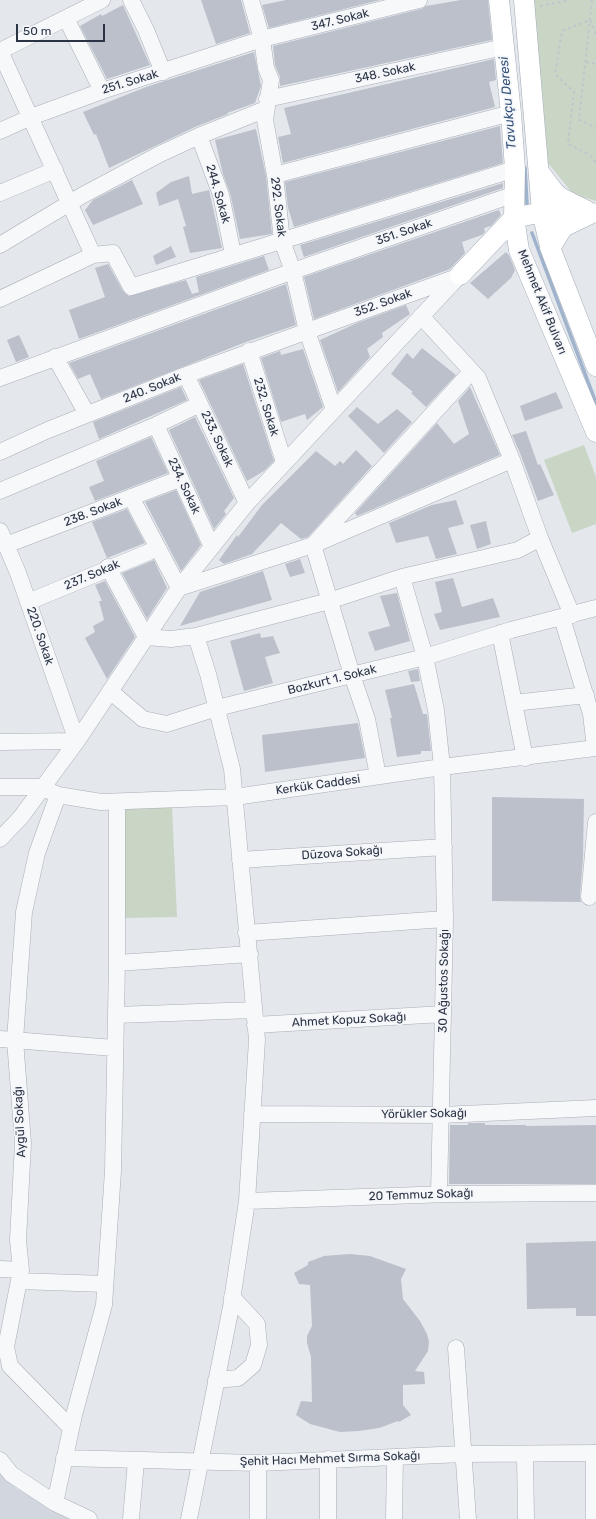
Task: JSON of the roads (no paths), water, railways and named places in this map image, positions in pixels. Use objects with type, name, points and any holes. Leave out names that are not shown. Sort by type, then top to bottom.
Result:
[{"type":"main road","name":"Mehmet Akif Bulvarı","points":[[499,0],[511,113],[515,169],[514,218],[519,250],[596,432]]},
{"type":"main road","points":[[524,4],[542,212],[550,248],[589,335],[596,366]]},
{"type":"main road","points":[[539,172],[554,192],[561,198],[595,212]]},
{"type":"main road","points":[[460,275],[514,218],[542,212],[595,212]]},
{"type":"main road","points":[[550,248],[563,227],[595,212]]},
{"type":"main road","points":[[460,275],[501,246],[514,246],[519,250]]},
{"type":"street","points":[[93,255],[0,51],[102,0]]},
{"type":"street","points":[[131,0],[146,30],[162,72]]},
{"type":"street","name":"292. Sokak","points":[[251,0],[262,39],[266,68],[271,80],[266,104],[265,120],[275,175],[282,241],[292,271],[307,331],[334,410]]},
{"type":"street","name":"347. Sokak","points":[[262,39],[419,0]]},
{"type":"street","points":[[66,18],[102,90]]},
{"type":"street","name":"251. Sokak","points":[[0,131],[31,117],[102,90],[262,39]]},
{"type":"street","name":"348. Sokak","points":[[0,245],[70,203],[160,154],[266,104],[504,47]]},
{"type":"street","points":[[275,175],[511,113]]},
{"type":"street","name":"244. Sokak","points":[[199,136],[220,195],[233,254]]},
{"type":"street","points":[[0,299],[93,255],[113,253],[131,287],[233,254],[282,241],[515,169]]},
{"type":"street","points":[[0,193],[55,170]]},
{"type":"street","name":"351. Sokak","points":[[0,378],[292,271],[515,194]]},
{"type":"street","points":[[0,839],[21,817],[41,787],[77,742],[178,588],[247,503],[460,275]]},
{"type":"street","name":"352. Sokak","points":[[307,331],[460,275]]},
{"type":"street","points":[[421,316],[478,378],[512,460],[567,616],[591,714],[596,748]]},
{"type":"street","name":"240. Sokak","points":[[0,452],[87,414],[249,351],[307,331]]},
{"type":"street","name":"232. Sokak","points":[[249,351],[284,462]]},
{"type":"street","points":[[55,357],[87,414]]},
{"type":"street","points":[[312,545],[471,372]]},
{"type":"street","name":"233. Sokak","points":[[186,375],[247,503]]},
{"type":"street","points":[[0,491],[156,425],[200,404]]},
{"type":"street","name":"234. Sokak","points":[[156,425],[179,478],[212,547]]},
{"type":"street","points":[[178,588],[312,545],[512,460]]},
{"type":"street","name":"238. Sokak","points":[[2,535],[131,497],[179,478]]},
{"type":"street","points":[[131,497],[178,588]]},
{"type":"street","name":"220. Sokak","points":[[2,535],[28,602],[77,742]]},
{"type":"street","points":[[146,637],[171,639],[196,636],[329,601],[402,577],[518,550],[540,538]]},
{"type":"street","points":[[312,545],[367,719],[378,776]]},
{"type":"street","name":"237. Sokak","points":[[28,602],[108,567],[149,552],[156,547]]},
{"type":"street","points":[[108,567],[146,637]]},
{"type":"street","name":"30 Ağustos Sokağı","points":[[402,577],[425,657],[436,710],[442,767],[445,919],[439,1194]]},
{"type":"street","name":"Bozkurt 1. Sokak","points":[[110,691],[143,719],[167,724],[217,708],[425,657],[500,633],[596,608]]},
{"type":"street","points":[[500,633],[525,758]]},
{"type":"street","points":[[189,1519],[232,1297],[247,1202],[256,1040],[250,954],[246,933],[232,769],[217,708],[196,636]]},
{"type":"street","points":[[514,703],[586,695]]},
{"type":"street","points":[[0,742],[77,742]]},
{"type":"street","name":"Kerkük Caddesi","points":[[41,787],[58,795],[101,802],[235,797],[442,767],[525,758],[596,748]]},
{"type":"street","points":[[0,787],[41,787]]},
{"type":"street","name":"Aygül Sokağı","points":[[58,795],[37,853],[24,912],[7,1040],[23,1143],[18,1240],[20,1275],[6,1347],[10,1366],[71,1428]]},
{"type":"street","points":[[54,1503],[71,1428],[104,1305],[106,1284],[113,1171],[114,1048],[116,1015],[117,802]]},
{"type":"street","points":[[590,897],[596,822]]},
{"type":"street","name":"Düzova Sokağı","points":[[240,860],[444,847]]},
{"type":"street","points":[[246,933],[445,919]]},
{"type":"street","points":[[116,963],[250,954]]},
{"type":"street","name":"Ahmet Kopuz Sokağı","points":[[116,1015],[254,1017],[443,1014]]},
{"type":"street","points":[[7,1040],[114,1048]]},
{"type":"street","name":"Yörükler Sokağı","points":[[252,1114],[441,1115],[596,1108]]},
{"type":"street","name":"20 Temmuz Sokağı","points":[[247,1202],[439,1194],[596,1193]]},
{"type":"street","points":[[0,1269],[20,1275],[106,1284]]},
{"type":"street","points":[[216,1380],[238,1378],[253,1365],[259,1345],[257,1324],[232,1297]]},
{"type":"street","points":[[456,1348],[468,1519]]},
{"type":"street","points":[[594,1519],[595,1453]]},
{"type":"street","name":"Şehit Hacı Mehmet Sırma Sokağı","points":[[64,1458],[200,1463],[258,1463],[463,1454],[595,1453]]},
{"type":"street","points":[[525,1454],[526,1519]]},
{"type":"street","points":[[394,1519],[395,1457]]},
{"type":"street","points":[[328,1459],[328,1519]]},
{"type":"street","points":[[0,1460],[11,1474],[54,1503],[89,1519]]},
{"type":"street","points":[[131,1519],[136,1461]]},
{"type":"street","points":[[258,1463],[258,1519]]},
{"type":"waterway","name":"Tavukçu Deresi","points":[[525,168],[527,204]]},
{"type":"waterway","name":"Tavukçu Deresi","points":[[532,233],[596,403]]}]
